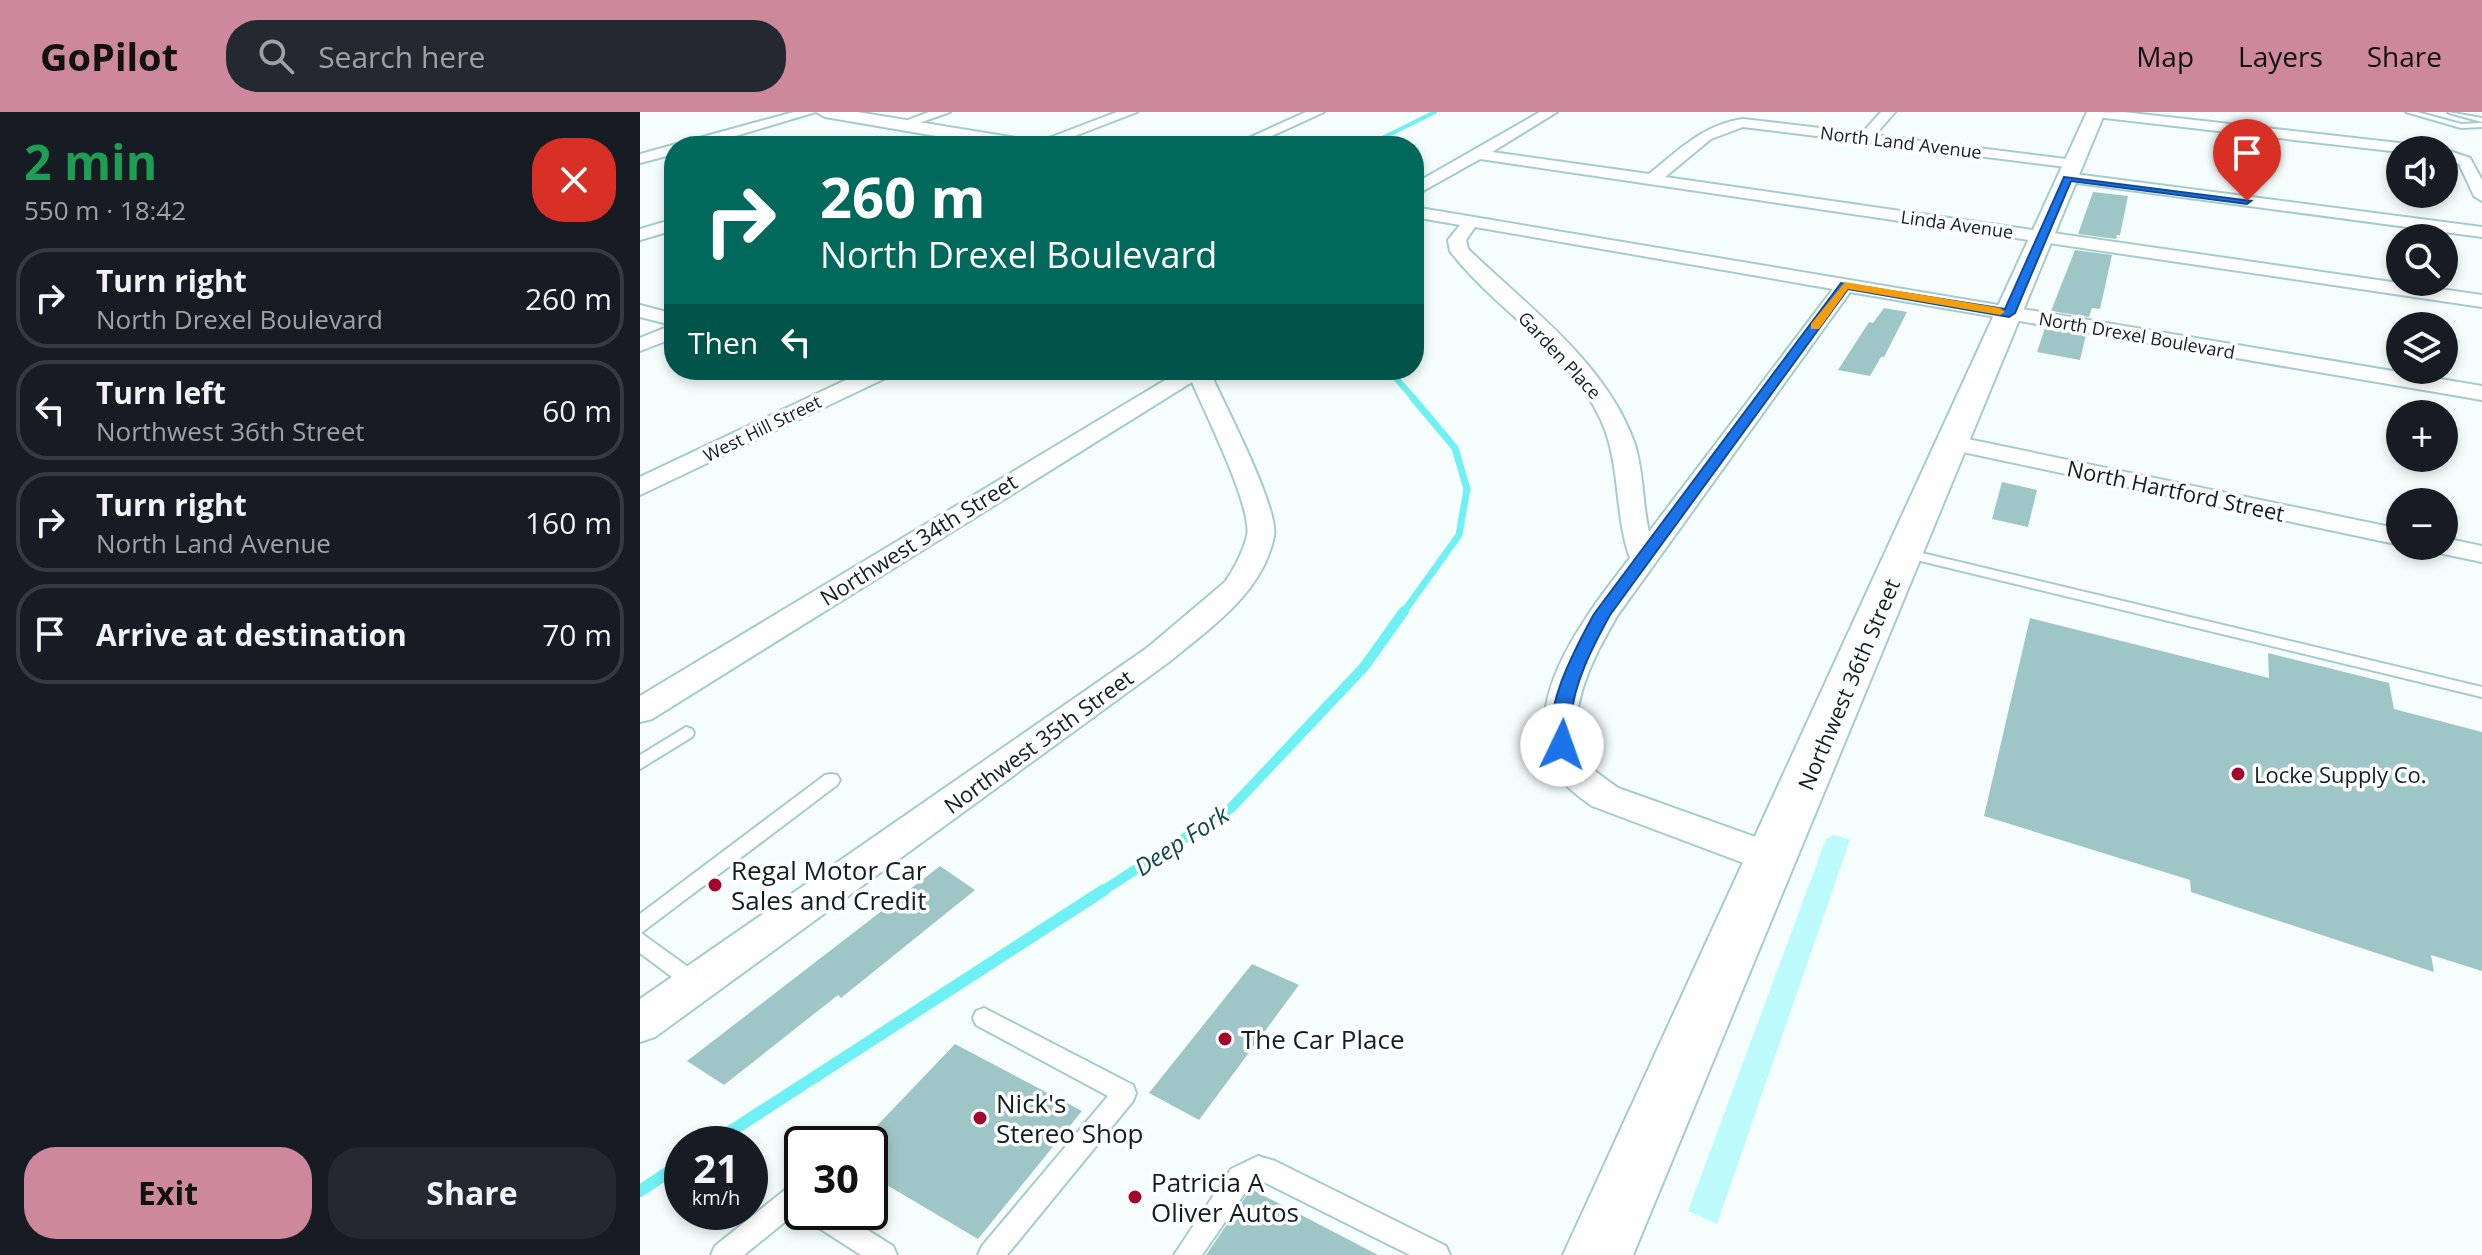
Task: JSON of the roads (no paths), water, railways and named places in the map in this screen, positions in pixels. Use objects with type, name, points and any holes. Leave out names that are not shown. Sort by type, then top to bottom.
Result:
[{"type":"main road","name":"Northwest 36th Street","points":[[1598,1255],[2096,113]]},
{"type":"street","points":[[722,136],[809,112]]},
{"type":"street","points":[[825,112],[966,136]]},
{"type":"street","points":[[902,125],[943,112]]},
{"type":"street","points":[[1063,136],[1130,112]]},
{"type":"street","points":[[1261,136],[1317,112]]},
{"type":"street","points":[[1424,185],[1550,112]]},
{"type":"street","points":[[1866,137],[1888,112]]},
{"type":"street","points":[[2096,113],[2386,146]]},
{"type":"street","name":"North Land Avenue","points":[[1653,179],[1715,129],[1729,124],[1761,124],[1866,137],[2482,232]]},
{"type":"street","points":[[948,136],[954,134]]},
{"type":"street","points":[[640,159],[664,152]]},
{"type":"street","name":"Linda Avenue","points":[[1479,154],[2482,301]]},
{"type":"street","points":[[2458,160],[2467,164],[2482,196]]},
{"type":"street","name":"North Drexel Boulevard","points":[[1424,214],[2482,393]]},
{"type":"street","name":"Garden Place","points":[[1471,221],[1457,240],[1459,251],[1585,377],[1607,406],[1622,443],[1634,534],[1644,558]]},
{"type":"street","points":[[640,235],[664,227]]},
{"type":"street","points":[[1773,859],[1605,797],[1582,780],[1569,763],[1562,745],[1561,718],[1584,646],[1603,614],[1845,285]]},
{"type":"street","points":[[640,311],[664,317]]},
{"type":"street","points":[[640,345],[664,335]]},
{"type":"street","name":"West Hill Street","points":[[640,487],[863,380]]},
{"type":"street","name":"Northwest 34th Street","points":[[640,711],[1180,380]]},
{"type":"street","name":"Northwest 35th Street","points":[[640,1023],[1158,655],[1218,606],[1235,588],[1257,548],[1261,520],[1202,380]]},
{"type":"street","name":"North Hartford Street","points":[[1953,443],[2386,534]]},
{"type":"street","points":[[2458,549],[2482,554]]},
{"type":"lane","points":[[2409,112],[2461,126],[2482,123]]},
{"type":"lane","points":[[2451,112],[2482,123]]},
{"type":"lane","points":[[1905,553],[2482,692]]},
{"type":"lane","points":[[640,763],[686,733]]},
{"type":"lane","points":[[640,925],[831,780]]},
{"type":"lane","points":[[640,941],[695,983]]},
{"type":"lane","points":[[984,1018],[1125,1093],[991,1255]]},
{"type":"lane","points":[[1187,1255],[1240,1178],[1258,1168],[1267,1169],[1437,1255]]},
{"type":"lane","points":[[724,1255],[784,1207]]},
{"type":"lane","points":[[845,1230],[884,1255]]},
{"type":"waterway","name":"Deep Fork","points":[[1386,136],[1435,112]]},
{"type":"waterway","name":"Deep Fork","points":[[1398,380],[1415,400]]},
{"type":"waterway","name":"Deep Fork","points":[[1403,613],[1459,535],[1467,489],[1455,448],[1413,398]]},
{"type":"waterway","name":"Deep Fork","points":[[1101,892],[1231,808],[1364,667],[1404,611]]},
{"type":"waterway","name":"Deep Fork","points":[[739,1126],[1104,890]]},
{"type":"waterway","name":"Deep Fork","points":[[640,1191],[664,1175]]},
{"type":"place","name":"Locke Supply Co.","points":[[2238,774]]},
{"type":"place","name":"Regal Motor Car Sales and Credit","points":[[715,885]]},
{"type":"place","name":"The Car Place","points":[[1225,1039]]},
{"type":"place","name":"Nick's Stereo Shop","points":[[980,1118]]},
{"type":"place","name":"Patricia A Oliver Autos","points":[[1135,1197]]}]
